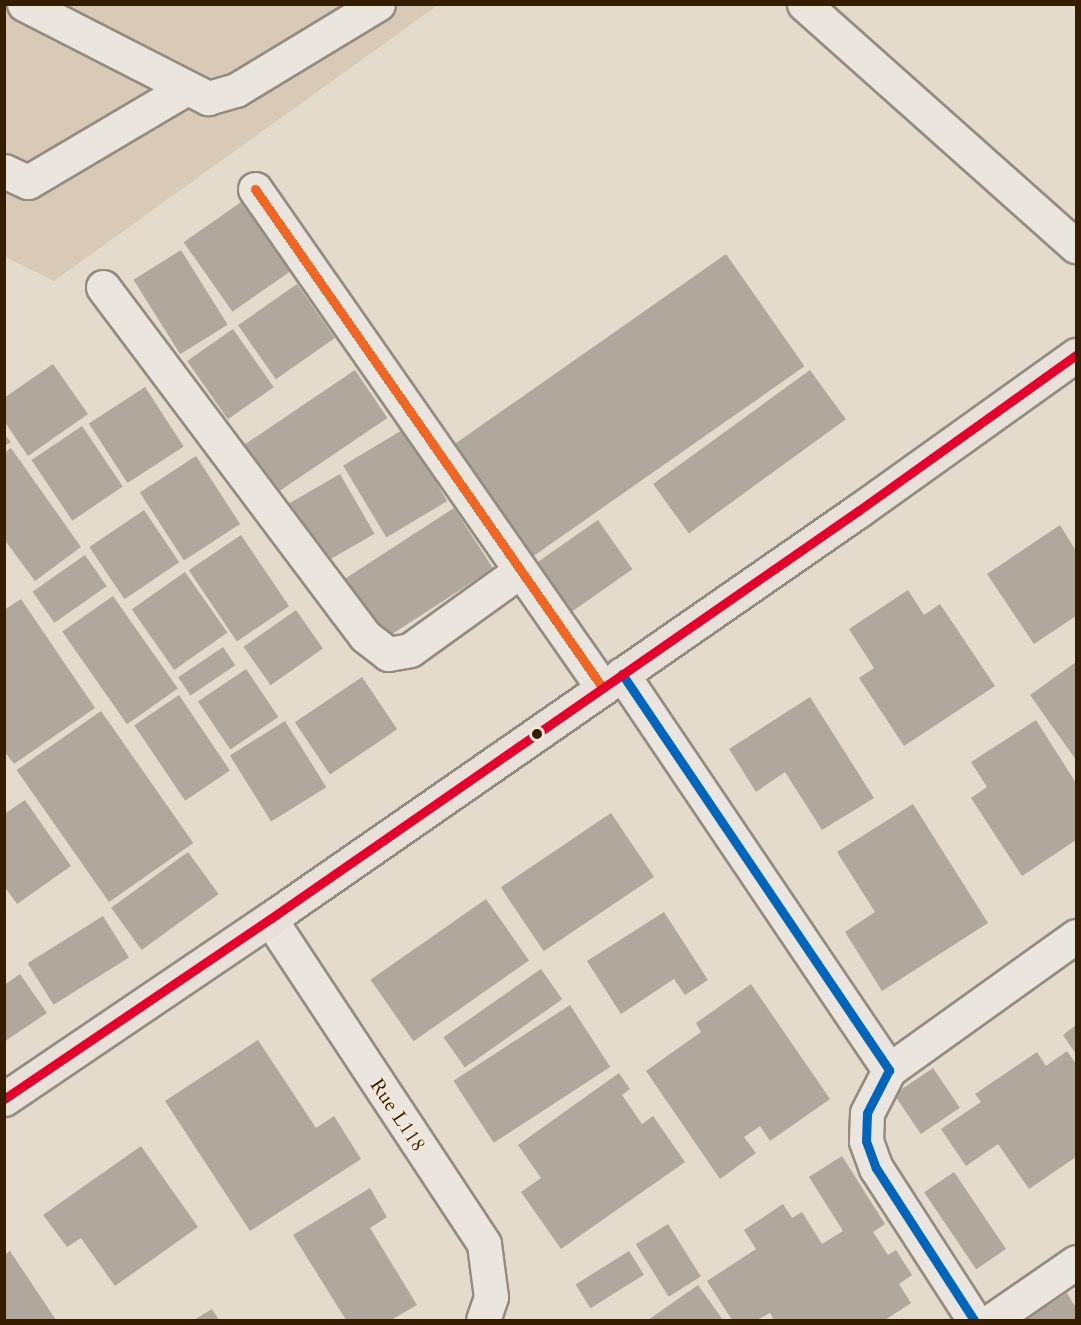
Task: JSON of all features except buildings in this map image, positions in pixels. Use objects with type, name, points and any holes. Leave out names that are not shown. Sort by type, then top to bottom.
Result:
[{"type":"main road","points":[[4,1098],[270,919],[1077,355]]},
{"type":"street","points":[[24,4],[208,98],[236,90],[378,4]]},
{"type":"street","points":[[804,4],[1077,246]]},
{"type":"street","points":[[4,171],[28,183],[187,88]]},
{"type":"street","points":[[255,189],[520,571],[612,681],[889,1070]]},
{"type":"street","points":[[103,287],[365,636],[388,654],[410,650],[520,571]]},
{"type":"street","name":"Rue L118","points":[[270,919],[484,1244],[491,1297],[483,1320]]},
{"type":"street","points":[[974,1320],[876,1168],[866,1141],[867,1113],[889,1070],[1077,936]]},
{"type":"street","points":[[992,1320],[1077,1262]]},
{"type":"shaded area","points":[[4,5],[438,5],[54,281],[5,257]]},
{"type":"transit line","points":[[255,189],[602,687]]},
{"type":"transit line","points":[[4,1099],[270,919],[858,511],[1076,355]]},
{"type":"transit line","points":[[622,674],[889,1070],[867,1113],[866,1141],[876,1168],[974,1320]]}]
